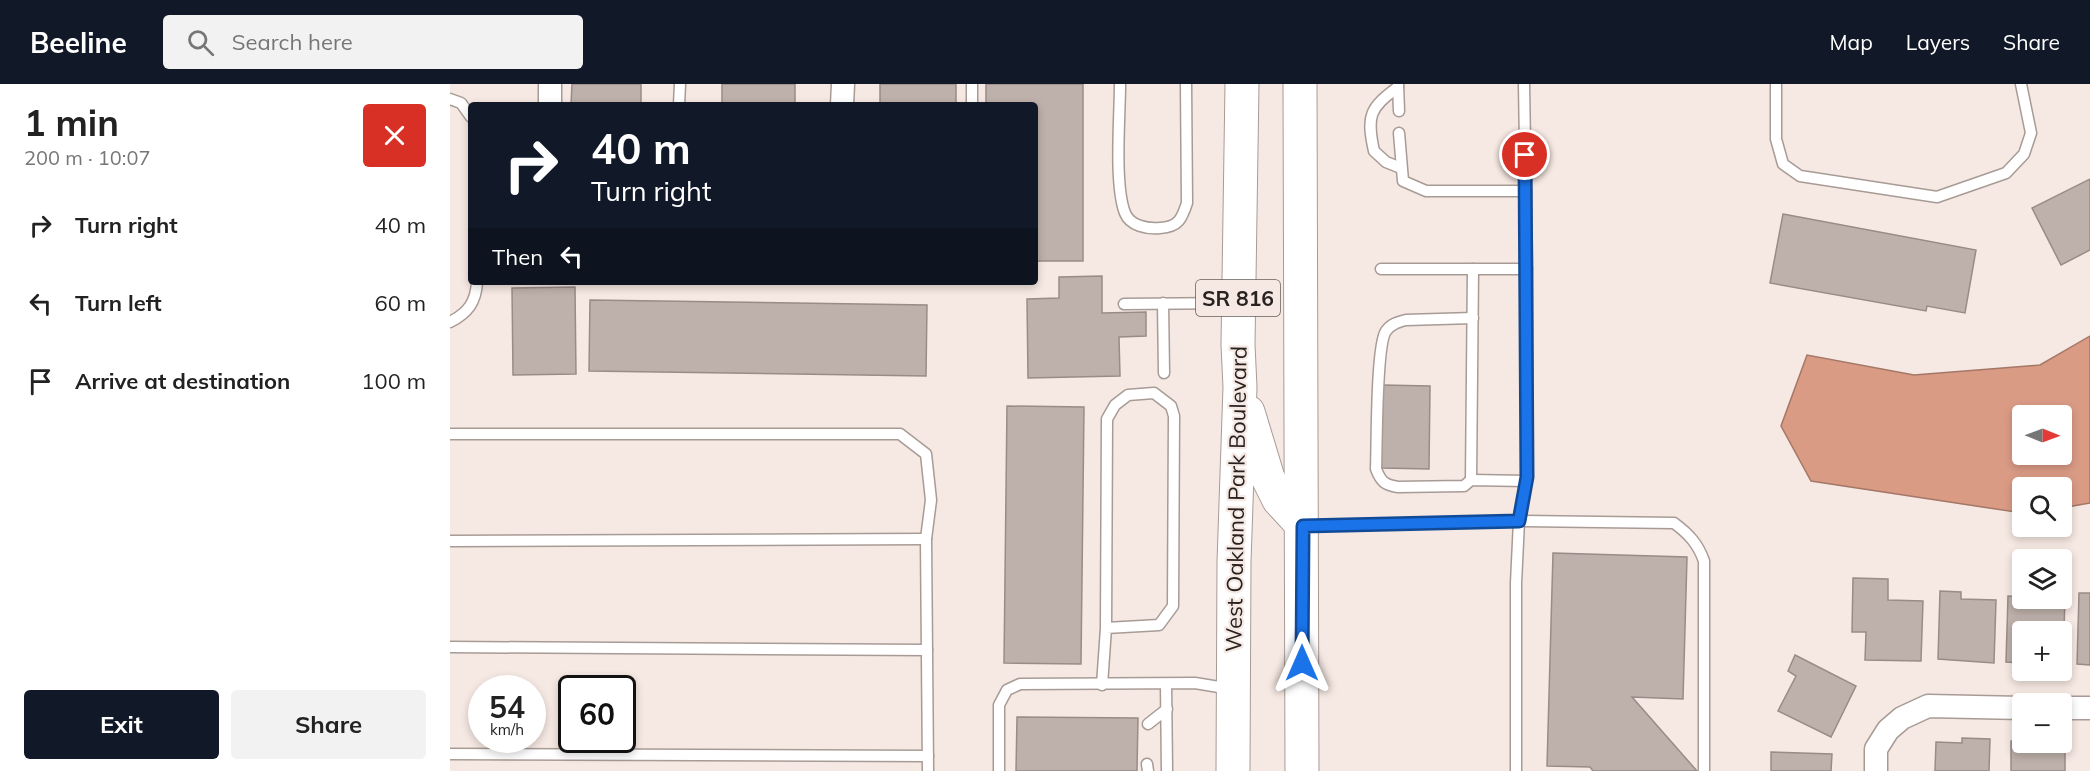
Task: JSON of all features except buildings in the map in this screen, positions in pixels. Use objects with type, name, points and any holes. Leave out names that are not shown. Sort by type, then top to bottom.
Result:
[{"type":"main road","name":"West Oakland Park Boulevard","points":[[1233,771],[1234,562],[1240,387],[1238,303],[1242,84]]},
{"type":"main road","name":"SR 816","points":[[1300,84],[1302,771]]},
{"type":"main road","points":[[1240,387],[1269,478],[1280,501],[1303,526]]},
{"type":"street","points":[[550,84],[550,102]]},
{"type":"street","points":[[842,102],[843,84]]},
{"type":"street","points":[[1876,771],[1876,750],[1888,730],[1902,718],[1928,706],[2012,708]]},
{"type":"street","points":[[2072,708],[2090,708]]},
{"type":"lane","points":[[679,102],[680,84]]},
{"type":"lane","points":[[972,84],[972,102]]},
{"type":"lane","points":[[1120,84],[1120,184],[1125,214],[1136,225],[1159,229],[1175,226],[1181,220],[1187,202],[1186,84]]},
{"type":"lane","points":[[1515,771],[1516,582],[1519,521],[1526,481],[1527,268],[1524,84]]},
{"type":"lane","points":[[1776,84],[1776,139],[1783,164],[1800,176],[1937,197],[2006,173],[2024,154],[2031,133],[2021,84]]},
{"type":"lane","points":[[1398,85],[1372,110],[1371,126],[1374,151],[1386,162],[1401,168]]},
{"type":"lane","points":[[1398,85],[1399,111]]},
{"type":"lane","points":[[450,99],[461,102],[468,112]]},
{"type":"lane","points":[[1399,133],[1403,181],[1426,191],[1526,191]]},
{"type":"lane","points":[[1381,269],[1527,268]]},
{"type":"lane","points":[[1471,480],[1473,269]]},
{"type":"lane","points":[[450,322],[462,316],[476,297],[477,285]]},
{"type":"lane","points":[[1163,303],[1164,373]]},
{"type":"lane","points":[[1124,304],[1238,303]]},
{"type":"lane","points":[[1473,318],[1406,320],[1395,322],[1385,332],[1381,344],[1376,469],[1381,481],[1388,486],[1464,486],[1471,480],[1526,481]]},
{"type":"lane","points":[[1102,685],[1106,628],[1107,419],[1115,405],[1128,394],[1154,393],[1171,405],[1174,416],[1173,606],[1168,616],[1159,624],[1106,628]]},
{"type":"lane","points":[[450,434],[900,434],[926,454],[931,500],[926,539],[928,771]]},
{"type":"lane","points":[[1303,526],[1519,521],[1674,523],[1687,532],[1699,547],[1704,561],[1704,771]]},
{"type":"lane","points":[[450,541],[926,539]]},
{"type":"lane","points":[[450,646],[927,651]]},
{"type":"lane","points":[[999,771],[999,705],[1007,690],[1020,684],[1195,683],[1234,689]]},
{"type":"lane","points":[[1166,684],[1167,771]]},
{"type":"lane","points":[[1148,724],[1167,709]]},
{"type":"lane","points":[[450,754],[928,756]]},
{"type":"shaded area","points":[[2090,336],[2090,503],[2072,506],[2072,477],[2012,477],[2012,511],[1811,481],[1781,426],[1807,355],[1914,375],[2040,365]]},
{"type":"route","points":[[1302,663],[1303,526],[1519,521],[1527,477],[1525,155]]}]
